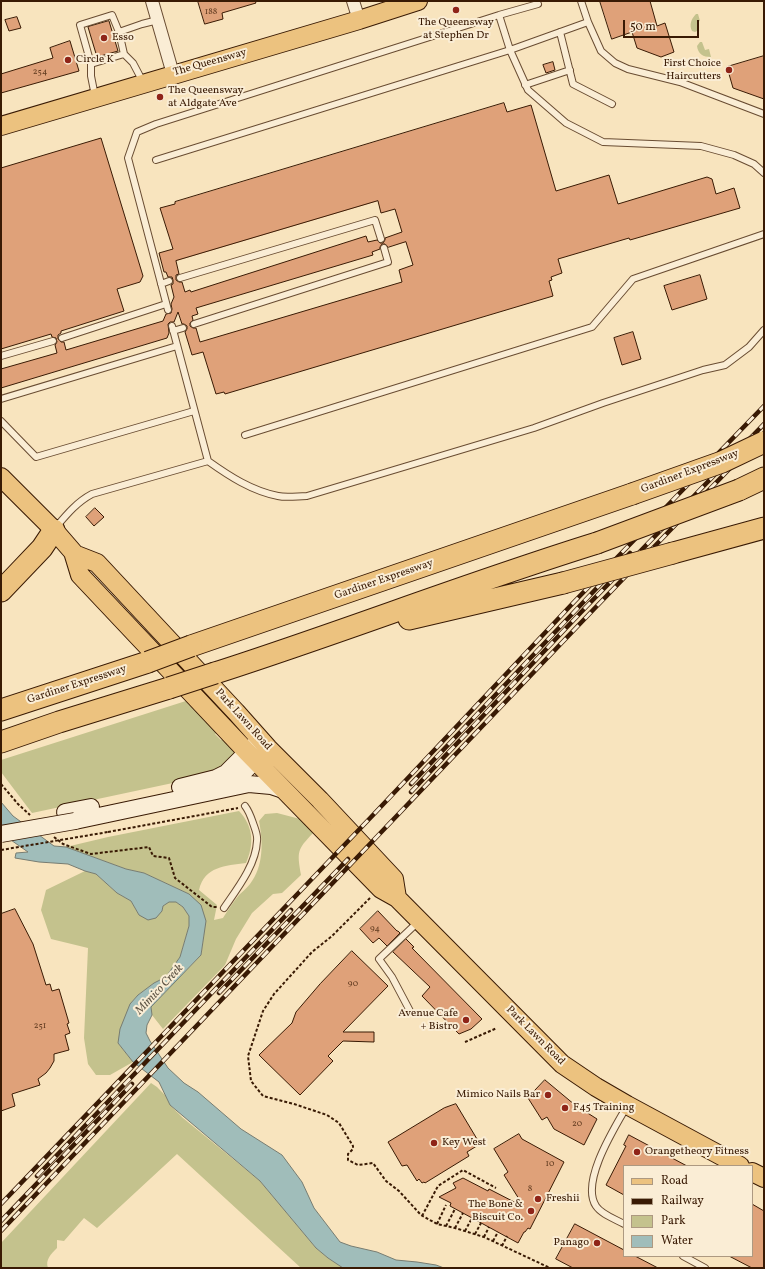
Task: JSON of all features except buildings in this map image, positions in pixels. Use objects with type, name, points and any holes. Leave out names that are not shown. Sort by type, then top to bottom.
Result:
[{"type":"highway","name":"Gardiner Expressway","points":[[1,710],[148,662],[632,494],[722,462],[764,442]]},
{"type":"highway","points":[[1,742],[59,722],[280,652],[531,564],[597,543],[739,490],[764,478]]},
{"type":"highway","points":[[280,652],[352,633],[563,583],[764,528]]},
{"type":"highway","points":[[1,591],[42,548],[54,530]]},
{"type":"main road","name":"The Queensway","points":[[1,126],[359,20],[418,1]]},
{"type":"main road","name":"Park Lawn Road","points":[[1,477],[54,530],[74,554],[80,575],[258,750],[320,800],[394,879],[397,898]]},
{"type":"main road","name":"Park Lawn Road","points":[[258,750],[286,791],[381,888],[397,898],[562,1064],[596,1087],[627,1105],[738,1165]]},
{"type":"main road","points":[[207,793],[241,775],[258,750]]},
{"type":"main road","points":[[1,834],[216,778],[226,773],[258,750]]},
{"type":"main road","points":[[1,825],[70,816],[207,793],[249,784],[271,786],[286,791]]},
{"type":"main road","points":[[753,1172],[764,1178]]},
{"type":"street","points":[[152,1],[173,74]]},
{"type":"street","points":[[353,1],[359,20]]},
{"type":"lane","points":[[581,1],[588,22],[601,51],[614,63],[628,69],[680,82],[764,114]]},
{"type":"lane","points":[[62,338],[167,307],[128,158],[137,132],[156,124],[538,4]]},
{"type":"lane","points":[[95,97],[90,76],[91,64],[80,25],[112,15],[113,24],[119,32],[118,42],[124,54],[133,63],[144,83]]},
{"type":"lane","points":[[499,15],[510,50],[528,90],[566,123],[603,142],[701,146],[734,155],[754,164],[764,173]]},
{"type":"lane","points":[[119,32],[158,20]]},
{"type":"lane","points":[[156,160],[510,50],[588,22]]},
{"type":"lane","points":[[82,34],[89,31]]},
{"type":"lane","points":[[560,32],[573,84],[612,104]]},
{"type":"lane","points":[[87,51],[94,49]]},
{"type":"lane","points":[[91,64],[124,54]]},
{"type":"lane","points":[[525,85],[570,70]]},
{"type":"lane","points":[[180,278],[375,220],[381,239]]},
{"type":"lane","points":[[245,435],[592,327],[633,279],[764,234]]},
{"type":"lane","points":[[194,324],[388,262],[384,248]]},
{"type":"lane","points":[[161,284],[169,281]]},
{"type":"lane","points":[[183,328],[173,328],[208,461],[225,473],[250,487],[279,497],[306,496],[534,428],[696,372],[725,365],[749,347],[764,330]]},
{"type":"lane","points":[[1,356],[53,341]]},
{"type":"lane","points":[[1,399],[177,346]]},
{"type":"lane","points":[[1,421],[36,457],[194,411]]},
{"type":"lane","points":[[54,530],[82,499],[92,494],[208,461]]},
{"type":"lane","points":[[224,908],[240,885],[252,862],[256,850],[258,840],[248,810],[245,806]]},
{"type":"lane","points":[[410,1011],[392,977],[379,959],[419,920]]},
{"type":"lane","points":[[623,1223],[600,1211],[594,1204],[592,1193],[593,1179],[597,1163],[627,1105]]},
{"type":"lane","points":[[685,1257],[705,1268]]},
{"type":"path","points":[[1,850],[108,832],[245,806]]},
{"type":"path","points":[[91,854],[149,847],[153,856],[170,858],[175,878],[198,897],[212,906],[224,908]]},
{"type":"path","points":[[371,897],[332,936],[312,952],[274,994],[263,1011],[248,1056],[251,1081],[263,1096],[328,1115],[339,1123],[353,1146],[353,1149],[348,1154],[348,1160],[358,1164],[373,1163],[386,1181],[399,1191],[422,1216],[437,1224],[456,1228],[484,1237],[550,1268]]},
{"type":"path","points":[[465,1042],[497,1028]]},
{"type":"path","points":[[422,1216],[438,1186],[463,1170],[496,1188]]},
{"type":"path","points":[[437,1224],[446,1205]]},
{"type":"path","points":[[446,1226],[455,1209]]},
{"type":"path","points":[[456,1228],[463,1213]]},
{"type":"path","points":[[465,1231],[472,1218]]},
{"type":"path","points":[[475,1234],[481,1223]]},
{"type":"path","points":[[484,1237],[489,1227]]},
{"type":"path","points":[[493,1242],[498,1232]]},
{"type":"path","points":[[502,1246],[507,1236]]},
{"type":"green space","points":[[696,14],[698,14],[700,21],[697,22],[699,30],[695,32],[691,29],[691,24]]},
{"type":"green space","points":[[700,42],[702,42],[705,50],[709,49],[711,57],[703,56],[700,53],[697,46]]},
{"type":"green space","points":[[189,700],[218,732],[215,734],[221,740],[224,738],[234,751],[235,755],[215,774],[32,813],[1,772],[1,760]]},
{"type":"green space","points":[[239,811],[248,823],[251,836],[249,856],[246,863],[223,867],[211,872],[202,882],[199,890],[217,905],[214,920],[223,918],[235,900],[255,877],[260,861],[262,845],[259,821],[265,814],[277,813],[300,819],[313,833],[301,847],[299,861],[301,875],[282,893],[273,894],[252,913],[236,939],[225,965],[163,1029],[152,1015],[151,1007],[201,955],[204,934],[201,906],[189,894],[144,873],[126,869],[66,847],[108,837]]},
{"type":"green space","points":[[85,871],[96,874],[117,893],[131,901],[139,915],[162,911],[163,906],[168,902],[176,902],[183,907],[189,916],[189,926],[180,957],[166,977],[154,983],[138,995],[130,1004],[118,1043],[133,1062],[110,1075],[96,1075],[88,1064],[84,1038],[88,948],[51,939],[41,910],[46,890]]},
{"type":"green space","points":[[151,1083],[166,1096],[170,1105],[183,1118],[260,1181],[316,1248],[343,1268],[301,1268],[177,1154],[97,1228],[84,1218],[64,1241],[57,1240],[57,1248],[47,1262],[48,1268],[1,1268],[1,1243]]},
{"type":"water","name":"Mimico Creek","points":[[1,802],[13,816],[54,846],[66,847],[126,869],[144,873],[189,894],[201,905],[206,921],[201,955],[151,1007],[152,1015],[147,1025],[146,1033],[168,1068],[184,1083],[198,1092],[241,1129],[282,1155],[302,1182],[314,1208],[340,1242],[377,1252],[396,1260],[436,1265],[444,1268],[343,1268],[316,1248],[260,1181],[170,1105],[159,1082],[133,1062],[118,1043],[120,1029],[130,1004],[138,995],[154,983],[166,977],[180,957],[189,926],[189,916],[183,907],[176,902],[169,902],[163,906],[162,911],[156,918],[148,920],[139,915],[131,901],[117,893],[96,874],[68,864],[39,862],[15,858],[16,853],[28,852],[8,838],[1,830]]},
{"type":"railway","points":[[1,1204],[374,814],[574,602],[764,406]]},
{"type":"railway","points":[[411,792],[586,607],[764,424]]},
{"type":"railway","points":[[1,1231],[594,609],[764,433]]},
{"type":"railway","points":[[411,784],[630,553]]},
{"type":"railway","points":[[219,993],[348,859]]},
{"type":"railway","points":[[37,1176],[291,910]]},
{"type":"railway","points":[[1,1221],[132,1084]]},
{"type":"place","name":"The Queensway at Stephen Dr","points":[[456,10]]},
{"type":"place","name":"Esso","points":[[104,38]]},
{"type":"place","name":"Circle K","points":[[68,60]]},
{"type":"place","name":"First Choice Haircutters","points":[[729,70]]},
{"type":"place","name":"The Queensway at Aldgate Ave","points":[[160,97]]},
{"type":"place","name":"Avenue Cafe + Bistro","points":[[466,1020]]},
{"type":"place","name":"Mimico Nails Bar","points":[[548,1095]]},
{"type":"place","name":"F45 Training","points":[[565,1108]]},
{"type":"place","name":"Key West","points":[[434,1143]]},
{"type":"place","name":"Orangetheory Fitness","points":[[637,1152]]},
{"type":"place","name":"Freshii","points":[[538,1199]]},
{"type":"place","name":"The Bone & Biscuit Co.","points":[[531,1211]]},
{"type":"place","name":"Panago","points":[[597,1243]]}]
